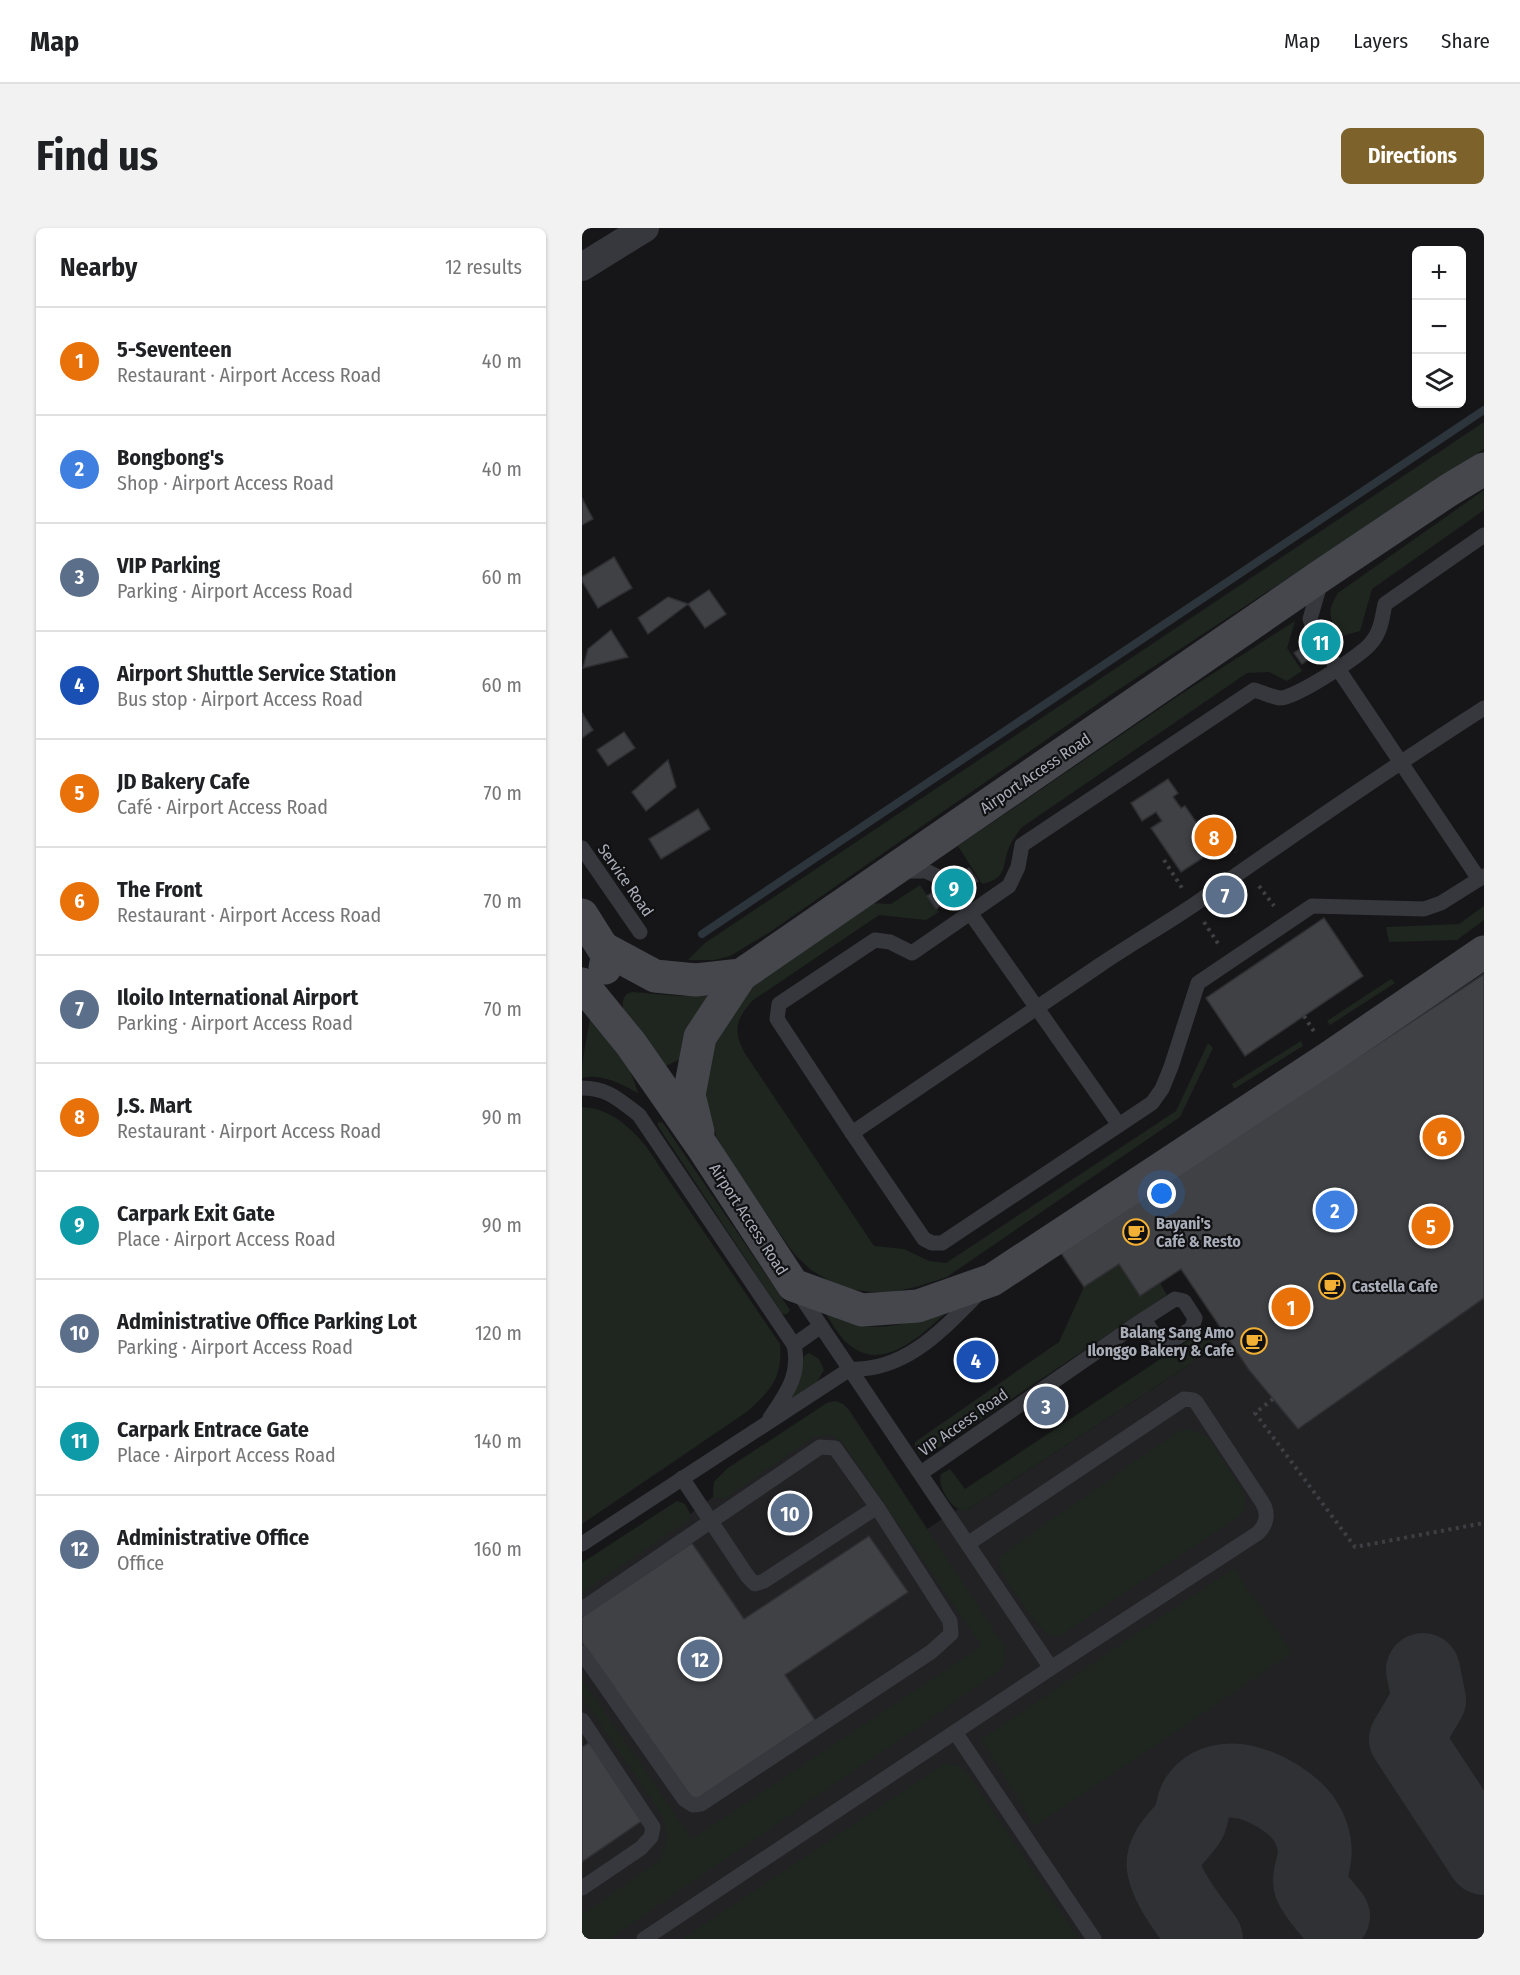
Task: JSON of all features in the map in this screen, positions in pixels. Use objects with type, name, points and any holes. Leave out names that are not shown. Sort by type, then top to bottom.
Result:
[{"type":"main road","name":"Airport Access Road","points":[[702,1146],[689,1095],[700,1037],[741,975],[1322,575],[1482,469]]},
{"type":"main road","points":[[582,915],[608,958],[603,971],[592,976],[582,975]]},
{"type":"main road","points":[[603,948],[655,976],[696,980],[741,975]]},
{"type":"main road","name":"Airport Access Road","points":[[582,984],[631,1044],[652,1105],[702,1146],[793,1285],[862,1310],[918,1306],[992,1280],[1330,1057],[1484,952]]},
{"type":"street","points":[[582,267],[645,228]]},
{"type":"lane","points":[[1322,575],[1310,619],[1320,642],[1338,668],[1401,763],[1482,877],[1441,903],[1424,909],[1312,906],[1198,983],[1171,1068],[1162,1089],[1152,1103],[942,1243],[932,1243],[924,1239],[777,1019],[779,1004],[875,940],[890,942],[912,953],[971,914],[1009,886],[1018,867],[1022,845],[1254,690],[1281,698],[1299,693],[1338,668],[1370,645],[1380,631],[1386,604],[1484,535]]},
{"type":"lane","points":[[852,1133],[1484,708]]},
{"type":"lane","name":"Service Road","points":[[582,848],[640,932]]},
{"type":"lane","points":[[891,871],[926,871],[954,888],[1119,1125]]},
{"type":"lane","points":[[582,1088],[594,1088],[652,1105],[794,1345],[797,1357],[794,1380],[767,1423]]},
{"type":"lane","points":[[582,1544],[850,1369],[867,1370],[881,1367],[895,1362],[924,1345],[992,1280]]},
{"type":"lane","points":[[793,1285],[969,1543],[1051,1668]]},
{"type":"lane","name":"VIP Access Road","points":[[921,1473],[1144,1319]]},
{"type":"lane","points":[[794,1345],[821,1326]]},
{"type":"lane","points":[[644,1939],[1258,1533],[1265,1525],[1267,1512],[1196,1402],[1188,1399],[1181,1401],[969,1543]]},
{"type":"lane","points":[[582,1609],[709,1520],[820,1447],[835,1448],[877,1507],[950,1621],[951,1634],[931,1652],[701,1804],[693,1805],[684,1799],[582,1653]]},
{"type":"lane","points":[[682,1478],[755,1584],[764,1581],[877,1507]]},
{"type":"lane","points":[[582,1720],[588,1741],[653,1827],[651,1837],[641,1848],[582,1888]]},
{"type":"lane","points":[[955,1732],[1094,1939]]},
{"type":"path","points":[[1273,1399],[1255,1413],[1355,1547],[1484,1523]]},
{"type":"shaded area","points":[[1484,422],[1484,449],[1112,694],[770,932],[730,956],[714,960],[688,960],[705,943]]},
{"type":"shaded area","points":[[1484,490],[1484,510],[1372,589],[1360,631],[1342,636],[1331,615],[1338,593]]},
{"type":"shaded area","points":[[1295,621],[1287,648],[1302,671],[1287,681],[1269,672],[1247,673],[1021,828],[1007,852],[1003,870],[997,878],[982,884],[958,846],[1181,694]]},
{"type":"shaded area","points":[[920,885],[939,912],[926,920],[879,915],[752,1001],[742,1014],[737,1031],[744,1052],[874,1246],[904,1249],[929,1261],[946,1263],[1176,1111],[1208,1043],[1213,1048],[1180,1117],[947,1277],[892,1292],[849,1289],[811,1270],[794,1254],[733,1166],[717,1138],[708,1109],[704,1080],[708,1053],[748,988],[869,903],[891,904]]},
{"type":"shaded area","points":[[1484,906],[1484,920],[1457,940],[1389,942],[1386,927],[1459,924]]},
{"type":"shaded area","points":[[1484,974],[1484,1939],[582,1939],[582,1563],[677,1501],[685,1504],[690,1514],[713,1497],[714,1482],[728,1468],[827,1403],[835,1401],[843,1404],[849,1410],[927,1529],[958,1509],[967,1510],[1192,1363],[1223,1332],[1181,1269],[1140,1296],[1119,1264],[1084,1287],[1061,1253]]},
{"type":"shaded area","points":[[1391,979],[1395,983],[1330,1025],[1327,1021]]},
{"type":"shaded area","points":[[633,992],[711,996],[680,1059],[660,1069],[623,1008],[624,997]]},
{"type":"shaded area","points":[[590,1018],[620,1052],[638,1093],[604,1078],[582,1078]]},
{"type":"shaded area","points":[[1301,1041],[1303,1046],[1234,1089],[1232,1084]]},
{"type":"shaded area","points":[[582,1107],[610,1114],[632,1131],[645,1145],[780,1344],[780,1365],[774,1382],[748,1411],[582,1524]]},
{"type":"shaded area","points":[[658,1122],[663,1123],[790,1310],[787,1314],[782,1314],[658,1126]]},
{"type":"shaded area","points":[[1119,1264],[1140,1296],[1160,1283],[1167,1295],[937,1449],[928,1454],[920,1454],[915,1449],[915,1442],[1059,1342],[1084,1287]]},
{"type":"shaded area","points":[[824,1311],[850,1323],[875,1327],[912,1322],[948,1311],[912,1341],[898,1349],[885,1354],[871,1355],[857,1350],[843,1339]]},
{"type":"shaded area","points":[[1207,1328],[1213,1340],[1192,1363],[967,1510],[957,1508],[947,1498],[942,1488],[941,1474],[950,1469],[965,1489]]},
{"type":"shaded area","points":[[809,1353],[819,1359],[824,1370],[817,1382],[785,1404],[802,1368],[804,1356]]},
{"type":"shaded area","points":[[835,1401],[843,1404],[849,1410],[1004,1646],[1004,1664],[997,1673],[609,1939],[582,1939],[582,1914],[661,1860],[667,1836],[662,1815],[582,1697],[582,1679],[692,1839],[978,1649],[980,1644],[842,1442],[832,1435],[814,1437],[724,1499],[713,1497],[714,1482],[728,1468],[827,1403]]},
{"type":"shaded area","points":[[1188,1429],[1210,1439],[1245,1495],[1245,1507],[1241,1515],[1064,1633],[1055,1636],[1048,1634],[1006,1579],[999,1564],[1001,1555],[1177,1432]]},
{"type":"shaded area","points":[[677,1501],[685,1504],[690,1514],[689,1519],[582,1593],[582,1563]]},
{"type":"shaded area","points":[[1234,1568],[1292,1653],[1035,1826],[981,1739]]},
{"type":"shaded area","points":[[945,1763],[959,1766],[970,1777],[1079,1939],[682,1939]]},
{"type":"building","points":[[582,498],[593,519],[582,525]]},
{"type":"building","points":[[614,557],[632,588],[598,608],[582,581],[582,577]]},
{"type":"building","points":[[709,590],[726,614],[705,628],[688,604]]},
{"type":"building","points":[[668,597],[688,604],[648,634],[638,618]]},
{"type":"building","points":[[1333,625],[1342,636],[1302,664],[1294,653]]},
{"type":"building","points":[[611,630],[628,657],[583,668],[588,649]]},
{"type":"building","points":[[582,713],[593,730],[582,738]]},
{"type":"building","points":[[624,732],[635,748],[608,766],[597,750]]},
{"type":"building","points":[[668,760],[676,787],[646,811],[632,792]]},
{"type":"building","points":[[1168,779],[1178,793],[1173,797],[1181,808],[1185,806],[1215,850],[1181,872],[1151,828],[1162,821],[1156,812],[1142,821],[1131,803]]},
{"type":"building","points":[[698,809],[710,829],[661,859],[649,839]]},
{"type":"building","points":[[969,868],[978,881],[936,909],[927,896]]},
{"type":"building","points":[[1324,918],[1363,976],[1245,1056],[1206,998]]},
{"type":"building","points":[[1484,974],[1484,1298],[1298,1429],[1249,1370],[1181,1269],[1140,1296],[1119,1264],[1084,1287],[1061,1253]]},
{"type":"building","points":[[869,1536],[908,1592],[785,1675],[815,1720],[694,1801],[582,1643],[582,1617],[692,1543],[744,1619]]},
{"type":"building","points":[[590,1742],[643,1820],[582,1862],[582,1747]]},
{"type":"waterway","points":[[702,934],[1484,410]]},
{"type":"taxiway","points":[[1423,1670],[1429,1700],[1406,1739],[1484,1858]]},
{"type":"taxiway","points":[[1206,1939],[1170,1886],[1164,1862],[1167,1850],[1189,1822],[1198,1796],[1209,1786],[1221,1782],[1235,1781],[1264,1789],[1290,1804],[1299,1813],[1309,1829],[1315,1853],[1310,1883],[1318,1898],[1333,1916]]},
{"type":"place","name":"Carpark Entrace Gate","points":[[1321,642]]},
{"type":"place","name":"J.S. Mart","points":[[1214,837]]},
{"type":"place","name":"Carpark Exit Gate","points":[[954,888]]},
{"type":"place","name":"Iloilo International Airport","points":[[1225,895]]},
{"type":"place","name":"The Front","points":[[1442,1137]]},
{"type":"place","name":"Bongbong's","points":[[1335,1210]]},
{"type":"place","name":"JD Bakery Cafe","points":[[1431,1226]]},
{"type":"place","name":"Bayani's Café & Resto","points":[[1136,1232]]},
{"type":"place","name":"Castella Cafe","points":[[1332,1286]]},
{"type":"place","name":"5-Seventeen","points":[[1291,1307]]},
{"type":"place","name":"Balang Sang Amo Ilonggo Bakery & Cafe","points":[[1254,1341]]},
{"type":"place","name":"Airport Shuttle Service Station","points":[[976,1360]]},
{"type":"place","name":"VIP Parking","points":[[1046,1406]]},
{"type":"place","name":"Administrative Office Parking Lot","points":[[790,1513]]},
{"type":"place","name":"Administrative Office","points":[[700,1659]]}]
